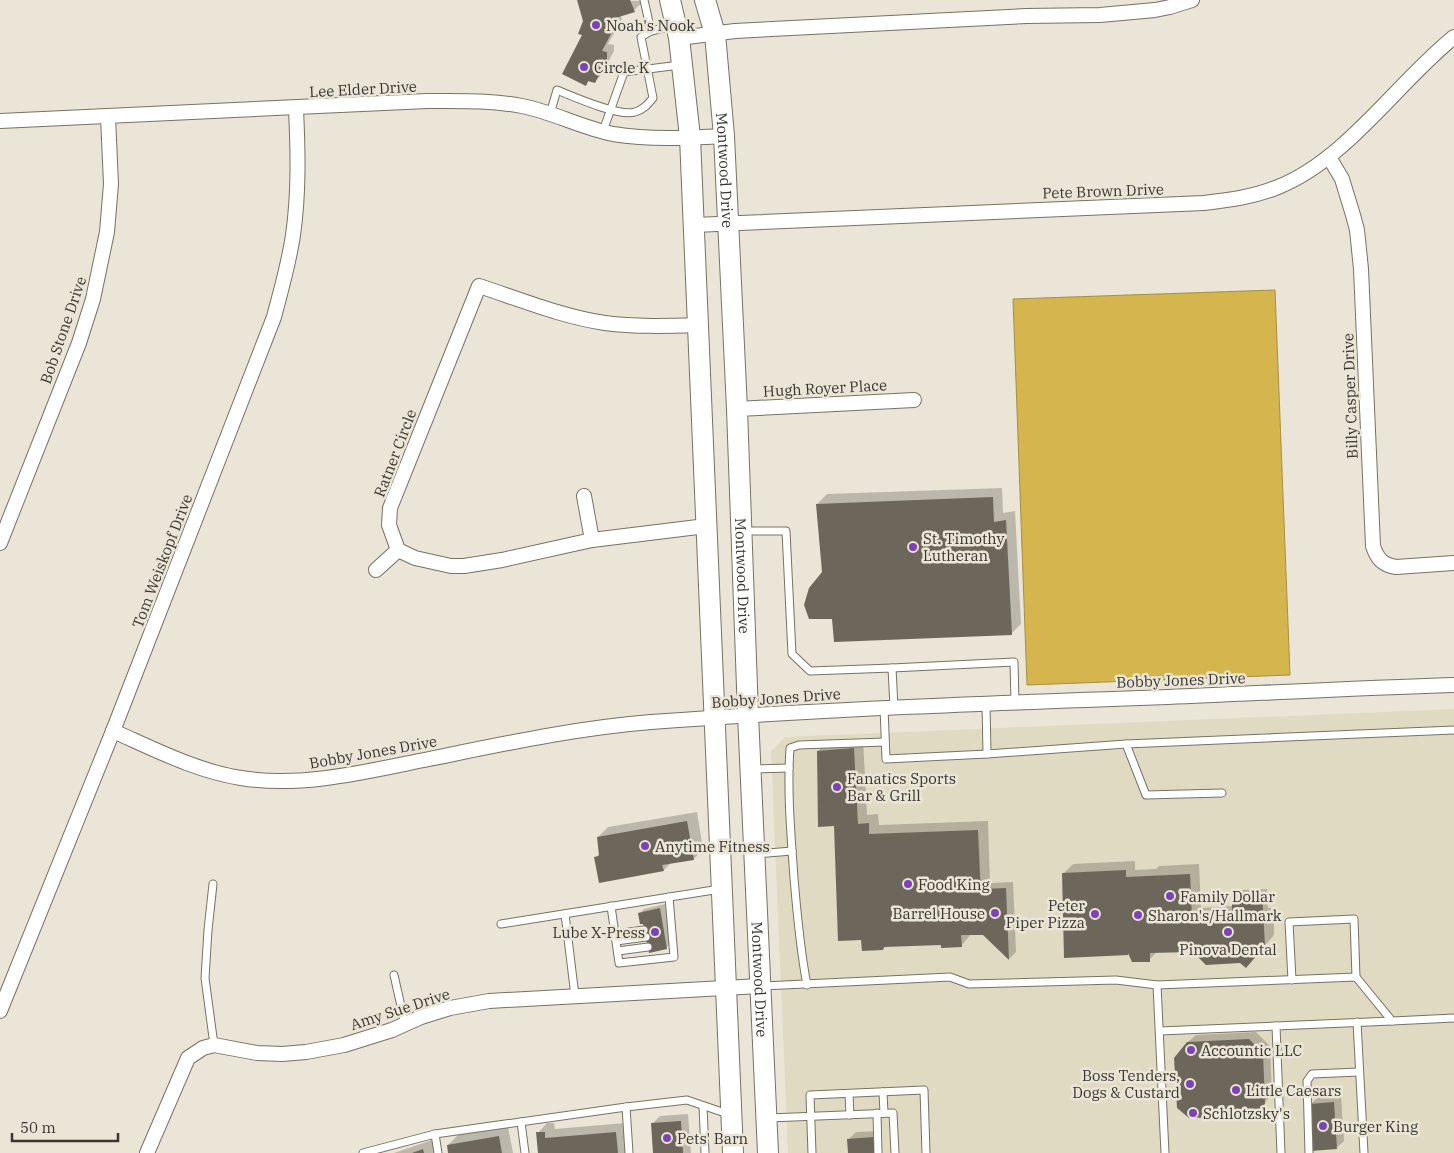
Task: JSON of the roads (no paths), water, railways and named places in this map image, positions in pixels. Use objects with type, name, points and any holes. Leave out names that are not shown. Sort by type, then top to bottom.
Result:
[{"type":"main road","points":[[670,0],[678,32],[683,65],[690,137],[732,1153]]},
{"type":"main road","name":"Montwood Drive","points":[[705,0],[714,34],[724,136],[768,1153]]},
{"type":"street","points":[[678,32],[714,34],[735,31],[917,21],[1109,14],[1170,8],[1192,0]]},
{"type":"street","name":"Pete Brown Drive","points":[[694,225],[1204,203],[1238,199],[1278,187],[1307,172],[1329,157],[1454,37]]},
{"type":"street","name":"Lee Elder Drive","points":[[0,121],[483,101],[523,106],[603,131],[642,138],[724,136]]},
{"type":"street","name":"Tom Weiskopf Drive","points":[[0,1011],[3,992],[113,731],[274,317],[286,276],[293,235],[297,188],[296,109]]},
{"type":"street","name":"Bob Stone Drive","points":[[0,543],[79,343],[93,299],[101,267],[111,184],[108,117]]},
{"type":"street","name":"Billy Casper Drive","points":[[1329,157],[1342,180],[1357,230],[1373,546],[1376,555],[1382,563],[1388,566],[1454,563]]},
{"type":"street","name":"Ratner Circle","points":[[398,550],[389,525],[390,508],[478,286],[542,307],[603,323],[652,326],[698,325]]},
{"type":"street","name":"Hugh Royer Place","points":[[737,409],[914,400]]},
{"type":"street","points":[[584,496],[592,540]]},
{"type":"street","points":[[376,570],[398,550],[415,558],[451,566],[464,566],[502,560],[592,540],[706,526]]},
{"type":"street","name":"Bobby Jones Drive","points":[[113,731],[187,763],[214,772],[240,778],[298,781],[385,768],[546,735],[649,722],[889,707],[1454,686]]},
{"type":"street","name":"Amy Sue Drive","points":[[214,1045],[257,1053],[282,1054],[306,1052],[344,1045],[392,1030],[421,1017],[450,1008],[489,1001],[760,986]]},
{"type":"street","points":[[147,1153],[188,1058],[202,1048],[214,1045]]},
{"type":"lane","points":[[644,0],[652,31]]},
{"type":"lane","points":[[550,114],[557,90],[610,110],[633,113],[644,108],[653,98],[641,37],[652,31],[678,32]]},
{"type":"lane","points":[[603,131],[624,72],[683,65]]},
{"type":"lane","points":[[742,531],[786,531],[792,654],[810,671],[1014,662],[1015,702]]},
{"type":"lane","points":[[892,668],[885,742],[886,759],[1126,744],[1454,730]]},
{"type":"lane","points":[[986,703],[988,754]]},
{"type":"lane","points":[[807,985],[801,952],[792,851],[790,748],[799,745],[885,742]]},
{"type":"lane","points":[[1126,744],[1146,795],[1222,793]]},
{"type":"lane","points":[[751,769],[789,768]]},
{"type":"lane","points":[[754,854],[792,851]]},
{"type":"lane","points":[[213,884],[205,978],[214,1045]]},
{"type":"lane","points":[[501,924],[721,888]]},
{"type":"lane","points":[[611,906],[619,963],[674,957],[668,933],[669,897]]},
{"type":"lane","points":[[565,914],[574,996]]},
{"type":"lane","points":[[1292,980],[1289,922],[1354,919],[1356,977],[1392,1021]]},
{"type":"lane","points":[[615,937],[645,933]]},
{"type":"lane","points":[[618,951],[648,947]]},
{"type":"lane","points":[[394,975],[405,1024]]},
{"type":"lane","points":[[760,986],[950,977],[969,984],[1116,980],[1157,985],[1356,977]]},
{"type":"lane","points":[[1157,985],[1164,1153]]},
{"type":"lane","points":[[1160,1030],[1454,1018]]},
{"type":"lane","points":[[1357,1022],[1364,1153]]},
{"type":"lane","points":[[1276,1026],[1281,1153]]},
{"type":"lane","points":[[1309,1153],[1307,1081],[1312,1074],[1359,1072]]},
{"type":"lane","points":[[812,1153],[810,1095],[924,1090],[926,1153]]},
{"type":"lane","points":[[878,1153],[883,1092]]},
{"type":"lane","points":[[849,1094],[850,1115]]},
{"type":"lane","points":[[363,1153],[435,1134],[687,1100],[731,1115]]},
{"type":"lane","points":[[703,1106],[705,1153]]},
{"type":"lane","points":[[626,1107],[629,1153]]},
{"type":"lane","points":[[766,1118],[893,1113],[895,1153]]},
{"type":"lane","points":[[521,1122],[525,1153]]},
{"type":"lane","points":[[435,1134],[438,1153]]},
{"type":"place","name":"Noah's Nook","points":[[596,25]]},
{"type":"place","name":"Circle K","points":[[584,67]]},
{"type":"place","name":"St. Timothy Lutheran","points":[[913,547]]},
{"type":"place","name":"Fanatics Sports Bar & Grill","points":[[837,787]]},
{"type":"place","name":"Anytime Fitness","points":[[645,846]]},
{"type":"place","name":"Food King","points":[[908,884]]},
{"type":"place","name":"Family Dollar","points":[[1170,896]]},
{"type":"place","name":"Barrel House","points":[[995,913]]},
{"type":"place","name":"Peter Piper Pizza","points":[[1095,914]]},
{"type":"place","name":"Sharon's/Hallmark","points":[[1138,915]]},
{"type":"place","name":"Lube X-Press","points":[[655,932]]},
{"type":"place","name":"Pinova Dental","points":[[1228,932]]},
{"type":"place","name":"Accountic LLC","points":[[1191,1050]]},
{"type":"place","name":"Boss Tenders, Dogs & Custard","points":[[1190,1084]]},
{"type":"place","name":"Little Caesars","points":[[1236,1090]]},
{"type":"place","name":"Schlotzsky's","points":[[1193,1113]]},
{"type":"place","name":"Burger King","points":[[1323,1126]]},
{"type":"place","name":"Pets' Barn","points":[[667,1138]]}]
